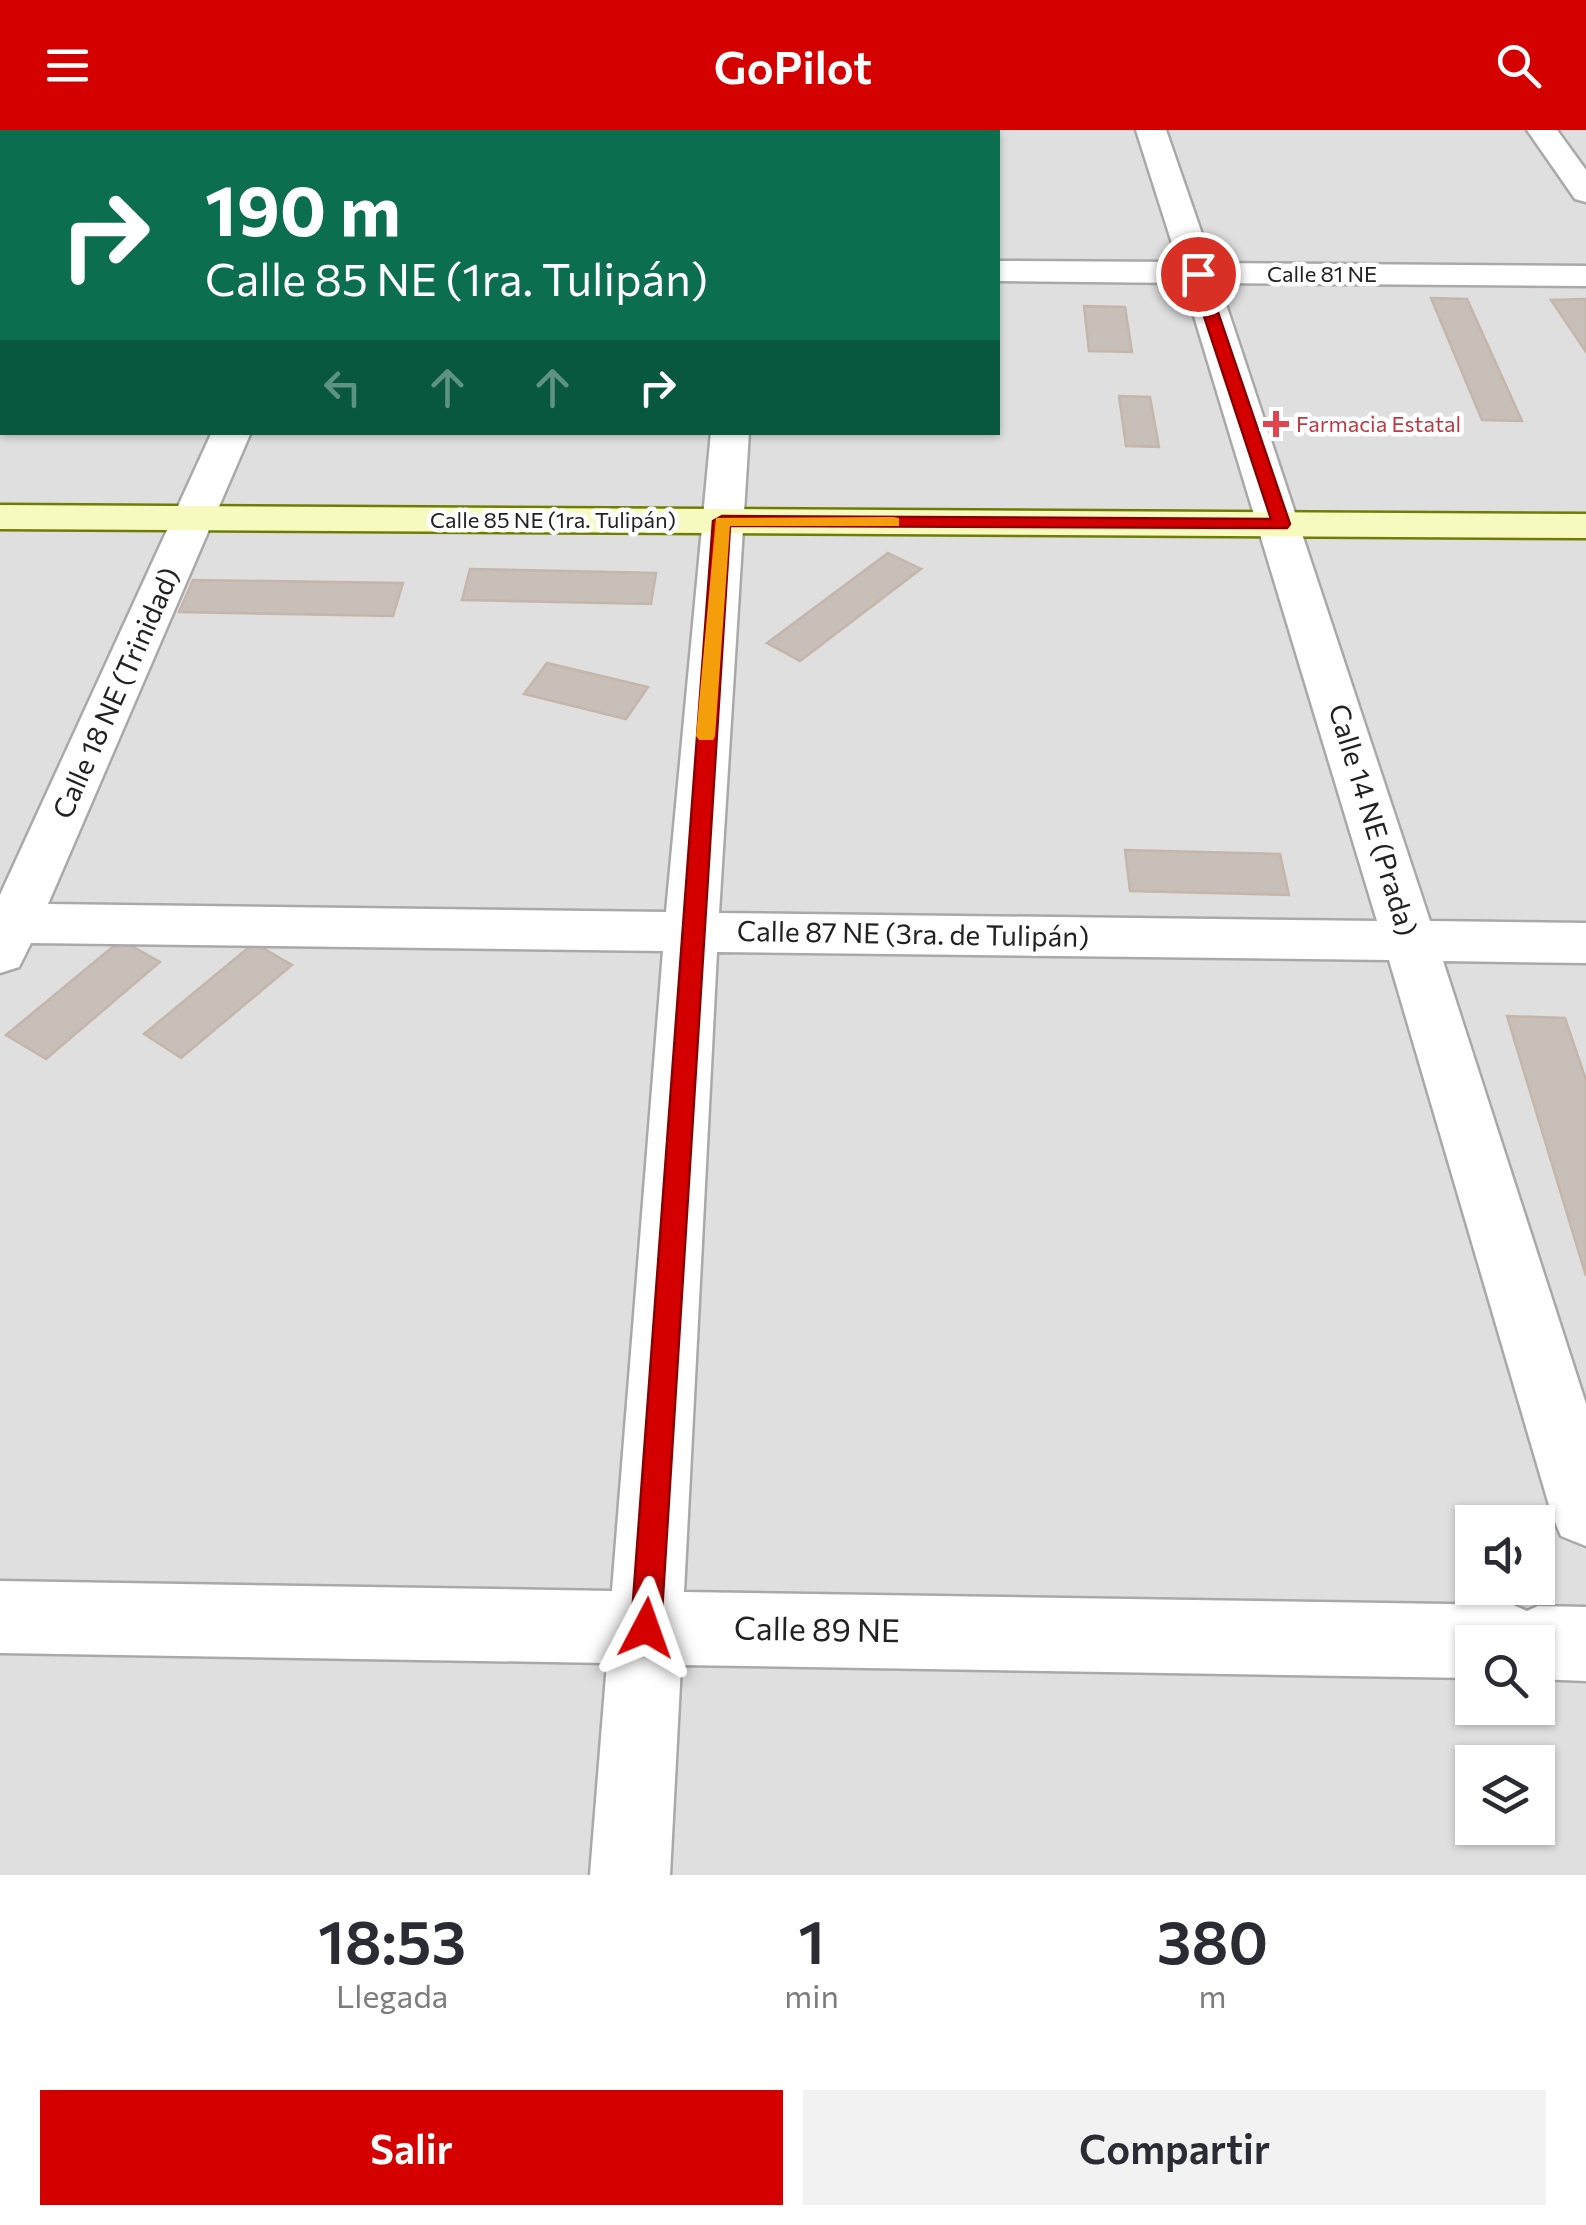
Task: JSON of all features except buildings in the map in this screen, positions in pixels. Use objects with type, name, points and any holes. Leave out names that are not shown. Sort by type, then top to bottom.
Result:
[{"type":"street","name":"Calle 14 NE (Prada)","points":[[1151,130],[1281,524],[1586,1512]]},
{"type":"street","points":[[1542,130],[1586,192]]},
{"type":"street","name":"Calle 81 NE","points":[[1000,272],[1586,276]]},
{"type":"street","name":"Calle 18 NE (Trinidad)","points":[[4,933],[231,435]]},
{"type":"street","points":[[630,1875],[691,932],[730,435]]},
{"type":"street","name":"Calle 85 NE (1ra. Tulipán)","points":[[0,517],[1586,526]]},
{"type":"street","name":"Calle 87 NE (3ra. de Tulipán)","points":[[4,933],[691,932],[1586,943]]},
{"type":"street","name":"Calle 89 NE","points":[[0,1617],[1455,1641]]},
{"type":"street","points":[[1555,1643],[1586,1644]]},
{"type":"shaded area","points":[[1000,130],[1586,130],[1586,1875],[0,1875],[0,435],[1000,435]]},
{"type":"slow traffic","points":[[706,736],[722,521],[893,522]]},
{"type":"place","name":"Farmacia Estatal","points":[[1276,424]]},
{"type":"route","points":[[646,1628],[722,521],[1281,524],[1198,274]]}]
